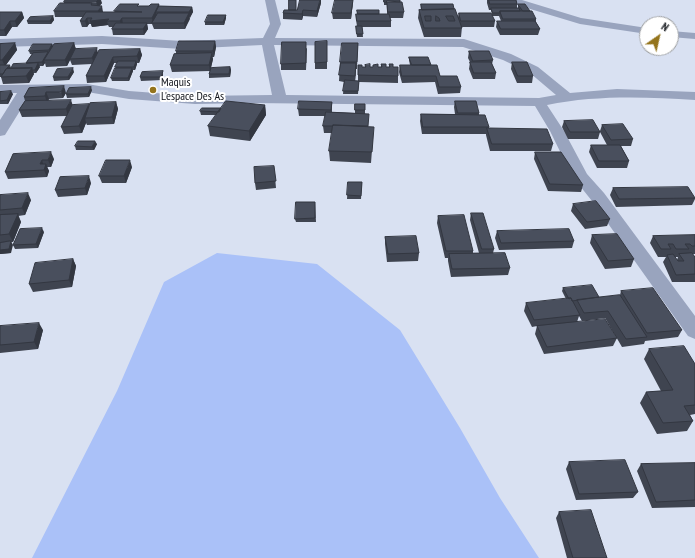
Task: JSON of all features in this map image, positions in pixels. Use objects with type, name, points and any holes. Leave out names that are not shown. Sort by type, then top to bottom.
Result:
[{"type":"street","points":[[270,0],[277,23],[274,32],[268,41],[280,99]]},
{"type":"street","points":[[511,0],[580,22],[639,31]]},
{"type":"street","points":[[679,35],[695,36]]},
{"type":"street","points":[[0,43],[102,40],[182,45],[268,41],[464,43],[507,57],[534,70],[567,96]]},
{"type":"street","points":[[0,132],[27,88]]},
{"type":"street","points":[[0,89],[87,88],[129,95],[194,100],[280,99],[539,102],[567,96],[635,93],[695,96]]},
{"type":"street","points":[[539,102],[557,131],[580,176],[598,197],[695,332]]},
{"type":"shaded area","points":[[217,253],[317,264],[400,330],[460,428],[500,498],[539,558],[32,558],[117,391],[164,282]]},
{"type":"building","points":[[65,0],[98,0],[96,2],[64,2]]},
{"type":"building","points":[[289,0],[296,0],[296,10],[289,10]]},
{"type":"building","points":[[300,0],[320,0],[317,11],[303,10],[302,14],[283,13],[284,10],[297,10]]},
{"type":"building","points":[[335,0],[353,0],[351,13],[332,13]]},
{"type":"building","points":[[384,0],[400,0],[400,2],[384,2]]},
{"type":"building","points":[[489,0],[516,0],[517,4],[490,4]]},
{"type":"building","points":[[387,1],[402,2],[404,12],[388,12]]},
{"type":"building","points":[[60,3],[92,3],[91,5],[102,6],[98,11],[54,11]]},
{"type":"building","points":[[120,4],[139,4],[137,6],[149,6],[151,4],[159,4],[152,18],[122,18],[120,21],[107,21],[109,19],[90,21],[92,18],[87,18],[85,21],[80,21],[86,12],[142,12],[114,11]]},
{"type":"building","points":[[421,4],[453,4],[454,9],[422,10]]},
{"type":"building","points":[[518,4],[525,4],[530,11],[523,11]]},
{"type":"building","points":[[159,6],[192,7],[189,12],[156,12]]},
{"type":"building","points":[[491,8],[519,8],[520,11],[500,11],[500,13],[493,13]]},
{"type":"building","points":[[455,9],[462,28],[424,28],[419,10]],"holes":[[[425,16],[431,16],[431,21],[426,21]],[[436,16],[440,21],[436,21]],[[446,16],[453,16],[455,21],[449,21]]]},
{"type":"building","points":[[357,10],[379,10],[379,14],[358,14]]},
{"type":"building","points":[[500,11],[532,11],[536,19],[503,19]]},
{"type":"building","points":[[0,12],[22,12],[15,21],[10,21],[4,30],[0,30]]},
{"type":"building","points":[[158,13],[189,13],[184,23],[152,23]]},
{"type":"building","points":[[459,13],[491,13],[495,21],[461,21]]},
{"type":"building","points":[[356,14],[389,14],[391,21],[357,21]]},
{"type":"building","points":[[208,15],[226,15],[223,22],[205,22]]},
{"type":"building","points":[[53,16],[50,21],[27,21],[30,17]]},
{"type":"building","points":[[497,21],[535,21],[540,29],[501,29]]},
{"type":"building","points":[[116,23],[147,23],[143,29],[112,29]]},
{"type":"building","points":[[356,26],[362,26],[363,34],[357,34]]},
{"type":"building","points":[[179,41],[215,41],[213,51],[176,51]]},
{"type":"building","points":[[327,41],[327,62],[315,63],[315,42]]},
{"type":"building","points":[[282,42],[306,42],[306,63],[281,64]]},
{"type":"building","points":[[15,43],[2,60],[0,60],[0,44]]},
{"type":"building","points":[[74,43],[65,60],[44,60],[54,44]]},
{"type":"building","points":[[342,43],[358,43],[357,62],[340,62]]},
{"type":"building","points":[[33,44],[52,44],[49,50],[29,51]]},
{"type":"building","points":[[97,48],[92,58],[70,59],[75,49]]},
{"type":"building","points":[[140,49],[137,56],[113,57],[104,76],[86,76],[99,50]]},
{"type":"building","points":[[469,51],[489,51],[493,60],[473,61]]},
{"type":"building","points":[[48,52],[42,62],[26,63],[33,53]]},
{"type":"building","points":[[212,53],[209,65],[170,65],[174,54]]},
{"type":"building","points":[[409,57],[428,57],[431,65],[412,65]]},
{"type":"building","points":[[118,61],[136,61],[134,67],[115,67]]},
{"type":"building","points":[[470,62],[491,62],[496,73],[474,73]]},
{"type":"building","points":[[512,62],[527,62],[533,76],[518,76]]},
{"type":"building","points":[[38,63],[35,70],[32,70],[32,68],[11,68],[13,64]]},
{"type":"building","points":[[341,63],[356,63],[355,76],[339,75]]},
{"type":"building","points":[[370,64],[370,67],[378,64],[378,67],[382,67],[381,64],[386,64],[386,67],[390,67],[389,64],[393,64],[393,67],[398,67],[398,76],[358,75],[358,65],[366,67],[365,65]]},
{"type":"building","points":[[0,65],[10,65],[3,74],[0,74]]},
{"type":"building","points":[[400,65],[437,65],[440,76],[457,76],[461,87],[439,87],[436,76],[402,76]]},
{"type":"building","points":[[230,67],[229,74],[209,74],[211,68]]},
{"type":"building","points":[[32,68],[26,76],[1,77],[6,69]]},
{"type":"building","points":[[73,68],[68,77],[53,77],[57,69]]},
{"type":"building","points":[[115,68],[132,68],[128,78],[111,78]]},
{"type":"building","points":[[163,71],[161,77],[140,77],[142,72]]},
{"type":"building","points":[[345,80],[359,81],[358,91],[343,91]]},
{"type":"building","points":[[64,86],[61,92],[46,92],[45,96],[24,97],[29,88]]},
{"type":"building","points":[[91,87],[88,94],[66,94],[69,88]]},
{"type":"building","points":[[11,91],[7,100],[0,101],[0,92]]},
{"type":"building","points":[[71,100],[66,109],[19,110],[25,101]]},
{"type":"building","points":[[226,101],[265,105],[249,131],[208,126]]},
{"type":"building","points":[[299,101],[332,102],[331,110],[298,109]]},
{"type":"building","points":[[455,101],[476,101],[479,113],[458,113]]},
{"type":"building","points":[[116,102],[112,117],[85,118],[90,103]]},
{"type":"building","points":[[89,104],[79,126],[61,127],[72,105]]},
{"type":"building","points":[[355,104],[365,104],[365,110],[355,110]]},
{"type":"building","points":[[202,108],[221,108],[219,112],[200,111]]},
{"type":"building","points":[[326,112],[369,114],[368,126],[323,126]]},
{"type":"building","points":[[421,114],[485,115],[489,127],[423,127]]},
{"type":"building","points":[[593,120],[600,132],[570,132],[564,121]]},
{"type":"building","points":[[623,124],[633,139],[611,140],[602,125]]},
{"type":"building","points":[[333,125],[374,127],[372,152],[329,151]]},
{"type":"building","points":[[487,128],[547,129],[553,144],[492,144]]},
{"type":"building","points":[[78,141],[95,141],[92,147],[75,146]]},
{"type":"building","points":[[591,145],[620,145],[629,161],[599,161]]},
{"type":"building","points":[[51,152],[48,160],[42,160],[40,164],[46,164],[44,170],[5,172],[13,154]]},
{"type":"building","points":[[535,152],[561,152],[583,185],[550,184]]},
{"type":"building","points":[[106,160],[130,160],[124,176],[99,176]]},
{"type":"building","points":[[274,166],[276,181],[255,183],[254,167]]},
{"type":"building","points":[[89,176],[85,188],[55,190],[60,177]]},
{"type":"building","points":[[348,182],[362,182],[361,196],[347,195]]},
{"type":"building","points":[[688,187],[695,198],[619,199],[613,188]]},
{"type":"building","points":[[28,193],[22,208],[0,210],[0,195]]},
{"type":"building","points":[[596,201],[610,219],[587,222],[573,204]]},
{"type":"building","points":[[296,202],[315,202],[315,218],[295,219]]},
{"type":"building","points":[[471,213],[483,213],[494,249],[482,249]]},
{"type":"building","points":[[18,214],[9,234],[0,235],[0,215]]},
{"type":"building","points":[[464,215],[473,251],[446,251],[438,216]]},
{"type":"building","points":[[42,228],[36,244],[13,245],[20,229]]},
{"type":"building","points":[[569,229],[574,241],[501,243],[497,231]]},
{"type":"building","points":[[617,234],[634,259],[608,261],[592,235]]},
{"type":"building","points":[[695,235],[695,246],[685,244],[689,249],[676,249],[673,244],[668,244],[671,249],[661,249],[653,236]]},
{"type":"building","points":[[416,236],[419,253],[388,254],[385,237]]},
{"type":"building","points":[[11,241],[9,249],[0,250],[0,243]]},
{"type":"building","points":[[505,253],[510,268],[452,269],[449,254]]},
{"type":"building","points":[[692,253],[695,257],[695,274],[676,275],[667,255],[673,254],[678,261],[684,261],[679,254]]},
{"type":"building","points":[[73,259],[69,280],[29,284],[35,263]]},
{"type":"building","points":[[592,285],[599,297],[572,301],[571,298],[569,299],[563,288]]},
{"type":"building","points":[[653,288],[682,330],[647,333],[621,291]]},
{"type":"building","points":[[620,295],[647,337],[626,339],[608,311],[584,313],[577,300]]},
{"type":"building","points":[[571,298],[580,315],[534,320],[526,303]]},
{"type":"building","points":[[605,319],[617,338],[547,347],[537,326]]},
{"type":"building","points":[[39,323],[34,342],[0,345],[0,326]]},
{"type":"building","points":[[684,346],[695,364],[695,405],[684,406],[693,421],[663,423],[646,392],[673,390],[649,349]]},
{"type":"building","points":[[625,460],[638,492],[579,494],[569,462]]},
{"type":"building","points":[[695,463],[695,500],[656,502],[641,464]]},
{"type":"building","points":[[591,510],[607,558],[573,558],[559,512]]},
{"type":"place","name":"Maquis L'espace Des As","points":[[153,90]]}]
